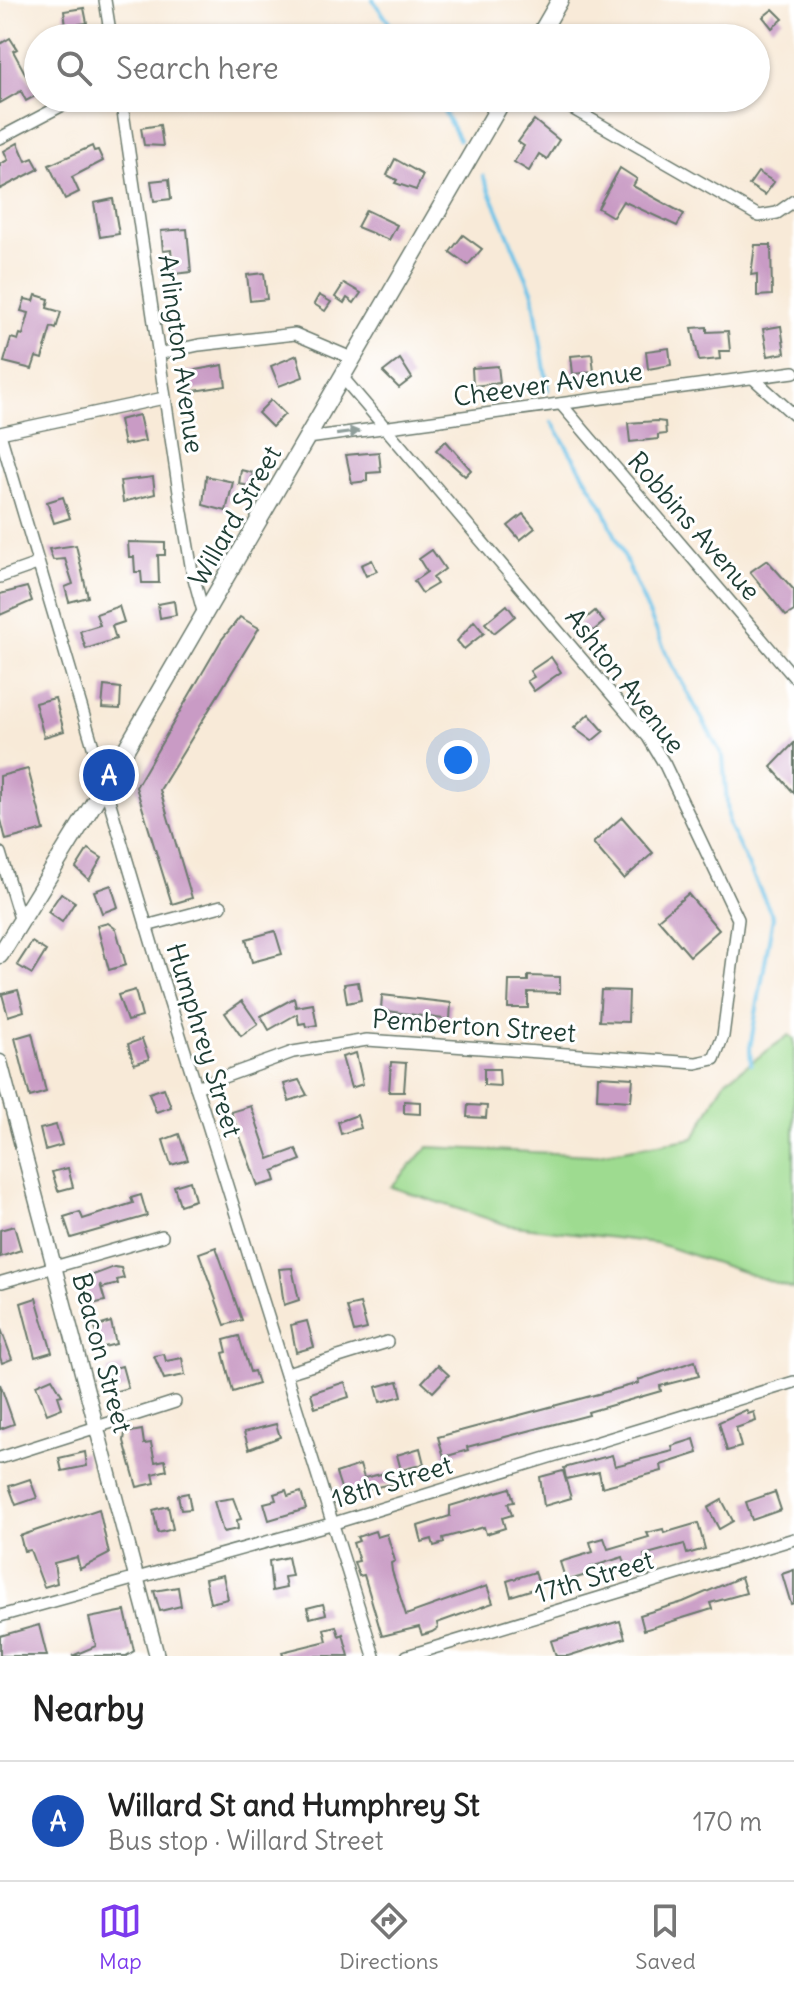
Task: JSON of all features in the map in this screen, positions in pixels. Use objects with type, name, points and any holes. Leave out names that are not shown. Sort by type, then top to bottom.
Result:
[{"type":"main road","points":[[546,24],[560,0]]},
{"type":"main road","name":"Willard Street","points":[[0,955],[105,785],[496,112]]},
{"type":"street","points":[[105,0],[109,24]]},
{"type":"street","points":[[0,138],[49,112]]},
{"type":"street","name":"Arlington Avenue","points":[[123,112],[164,398],[192,571],[204,615]]},
{"type":"street","points":[[578,112],[759,216],[777,213],[794,201]]},
{"type":"street","points":[[158,354],[199,345],[295,334],[354,359]]},
{"type":"street","name":"Cheever Avenue","points":[[308,438],[794,372]]},
{"type":"street","name":"Ashton Avenue","points":[[343,378],[639,726],[665,765],[738,919],[723,1036],[714,1059],[707,1062]]},
{"type":"street","points":[[754,379],[794,415]]},
{"type":"street","points":[[0,434],[164,398]]},
{"type":"street","name":"Robbins Avenue","points":[[561,404],[794,677]]},
{"type":"street","name":"Humphrey Street","points":[[0,434],[146,926],[374,1656]]},
{"type":"street","points":[[0,577],[37,564]]},
{"type":"street","points":[[0,853],[21,922]]},
{"type":"street","points":[[146,926],[221,906]]},
{"type":"street","name":"Pemberton Street","points":[[196,1087],[293,1052],[367,1040],[707,1062]]},
{"type":"street","name":"Beacon Street","points":[[0,1062],[157,1656]]},
{"type":"street","points":[[2,1282],[162,1236]]},
{"type":"street","points":[[287,1373],[387,1342]]},
{"type":"street","name":"18th Street","points":[[0,1616],[331,1524],[794,1382]]},
{"type":"street","points":[[0,1458],[96,1424],[175,1402]]},
{"type":"street","name":"17th Street","points":[[407,1656],[794,1539]]},
{"type":"green space","points":[[789,1035],[794,1039],[794,1289],[656,1243],[507,1225],[391,1187],[428,1147],[593,1155],[694,1138],[725,1081]]},
{"type":"building","points":[[84,8],[87,23],[66,24],[64,11]]},
{"type":"building","points":[[773,9],[783,19],[772,28],[763,17]]},
{"type":"building","points":[[10,38],[17,49],[13,51],[24,71],[24,97],[21,91],[0,103],[0,44]]},
{"type":"building","points":[[534,120],[559,140],[547,159],[539,154],[529,171],[514,162],[524,146],[518,142]]},
{"type":"building","points":[[160,125],[163,146],[144,145],[141,128]]},
{"type":"building","points":[[18,143],[26,161],[33,158],[39,169],[0,189],[0,164],[8,160],[4,151]]},
{"type":"building","points":[[92,146],[94,151],[98,150],[103,161],[72,177],[79,192],[65,199],[49,165]]},
{"type":"building","points":[[395,159],[423,175],[416,190],[395,183],[397,180],[387,175]]},
{"type":"building","points":[[620,168],[637,179],[633,186],[684,214],[677,226],[623,201],[613,217],[598,208]]},
{"type":"building","points":[[758,172],[774,182],[765,195],[749,185]]},
{"type":"building","points":[[169,179],[171,199],[154,201],[151,181]]},
{"type":"building","points":[[113,199],[119,234],[100,237],[94,203]]},
{"type":"building","points":[[366,210],[397,225],[389,240],[357,227]]},
{"type":"building","points":[[187,229],[191,272],[174,274],[171,250],[163,251],[161,231]]},
{"type":"building","points":[[463,235],[482,249],[468,265],[450,252]]},
{"type":"building","points":[[755,245],[771,245],[772,295],[757,296],[757,274],[751,275]]},
{"type":"building","points":[[264,273],[267,299],[250,301],[247,275]]},
{"type":"building","points":[[344,283],[361,293],[354,303],[347,298],[344,303],[335,297]]},
{"type":"building","points":[[36,295],[49,299],[47,308],[61,312],[56,329],[51,327],[42,359],[36,357],[32,369],[4,362],[11,338],[18,340],[20,334],[23,335],[29,313],[21,311],[25,299],[34,301]]},
{"type":"building","points":[[319,295],[331,302],[325,311],[314,304]]},
{"type":"building","points":[[781,326],[785,353],[768,356],[763,329]]},
{"type":"building","points":[[707,327],[707,332],[728,331],[730,351],[719,351],[720,359],[699,361],[692,328]]},
{"type":"building","points":[[669,348],[671,365],[648,369],[646,351]]},
{"type":"building","points":[[592,354],[594,372],[573,374],[571,356]]},
{"type":"building","points":[[297,355],[303,377],[279,386],[271,366]]},
{"type":"building","points":[[400,359],[412,378],[399,388],[383,372]]},
{"type":"building","points":[[223,365],[226,386],[187,392],[184,372]]},
{"type":"building","points":[[498,366],[500,383],[473,386],[472,368]]},
{"type":"building","points":[[271,400],[285,414],[272,427],[258,413]]},
{"type":"building","points":[[139,415],[145,441],[124,445],[119,420]]},
{"type":"building","points":[[665,422],[666,434],[658,435],[658,439],[630,442],[628,423]]},
{"type":"building","points":[[446,441],[471,470],[465,476],[436,450]]},
{"type":"building","points":[[379,452],[381,472],[367,473],[367,481],[352,483],[346,455]]},
{"type":"building","points":[[241,470],[253,473],[250,486],[239,484]]},
{"type":"building","points":[[206,476],[233,482],[226,511],[203,505]]},
{"type":"building","points":[[153,477],[155,494],[123,502],[120,481]]},
{"type":"building","points":[[63,497],[70,518],[54,523],[47,502]]},
{"type":"building","points":[[523,514],[535,528],[520,540],[508,526]]},
{"type":"building","points":[[128,542],[165,543],[165,555],[158,555],[159,583],[142,583],[141,572],[135,572],[134,557],[129,557]]},
{"type":"building","points":[[76,545],[88,597],[69,602],[65,587],[73,584],[65,559],[53,560],[49,549]]},
{"type":"building","points":[[432,550],[445,569],[433,578],[437,584],[422,593],[414,581],[427,572],[419,559]]},
{"type":"building","points":[[372,560],[377,571],[366,576],[361,565]]},
{"type":"building","points":[[767,560],[794,590],[794,611],[786,616],[750,572]]},
{"type":"building","points":[[27,587],[32,601],[0,615],[0,594]]},
{"type":"building","points":[[174,601],[176,615],[160,618],[158,604]]},
{"type":"building","points":[[507,605],[515,616],[494,633],[485,623]]},
{"type":"building","points":[[119,606],[124,622],[112,626],[116,639],[86,649],[80,631],[100,625],[96,614]]},
{"type":"building","points":[[595,611],[604,622],[587,636],[578,625]]},
{"type":"building","points":[[240,617],[259,628],[160,790],[192,898],[172,904],[136,787],[222,639]]},
{"type":"building","points":[[474,621],[484,633],[464,649],[457,641]]},
{"type":"building","points":[[551,657],[561,672],[534,691],[527,681],[534,677],[530,671]]},
{"type":"building","points":[[104,686],[121,688],[120,709],[102,708]]},
{"type":"building","points":[[55,698],[64,731],[44,737],[35,703]]},
{"type":"building","points":[[589,714],[604,731],[592,741],[574,728]]},
{"type":"building","points":[[794,743],[794,793],[771,767]]},
{"type":"building","points":[[28,769],[44,830],[6,840],[0,816],[0,776]]},
{"type":"building","points":[[622,817],[653,853],[624,879],[593,843]]},
{"type":"building","points":[[88,849],[102,858],[89,880],[76,868]]},
{"type":"building","points":[[111,885],[118,907],[102,913],[94,891]]},
{"type":"building","points":[[61,893],[75,902],[62,922],[48,912]]},
{"type":"building","points":[[688,894],[719,930],[690,956],[658,919]]},
{"type":"building","points":[[108,923],[116,929],[126,965],[109,970],[97,926]]},
{"type":"building","points":[[275,931],[282,954],[252,962],[246,939]]},
{"type":"building","points":[[32,942],[46,951],[32,974],[17,965]]},
{"type":"building","points":[[528,976],[560,977],[560,993],[528,992],[528,1008],[508,1008],[509,981],[528,981]]},
{"type":"building","points":[[358,982],[361,1000],[347,1003],[344,984]]},
{"type":"building","points":[[18,990],[24,1011],[8,1016],[2,994]]},
{"type":"building","points":[[135,990],[142,1017],[127,1021],[118,995]]},
{"type":"building","points":[[601,990],[629,991],[628,1022],[599,1021]]},
{"type":"building","points":[[382,995],[451,1003],[450,1020],[381,1010]]},
{"type":"building","points":[[294,998],[296,1007],[313,1004],[317,1025],[306,1027],[305,1023],[299,1024],[297,1014],[269,1030],[261,1016]]},
{"type":"building","points":[[242,1001],[258,1024],[241,1036],[225,1013]]},
{"type":"building","points":[[32,1033],[46,1092],[30,1097],[15,1038]]},
{"type":"building","points":[[142,1039],[149,1059],[134,1064],[128,1044]]},
{"type":"building","points":[[356,1053],[363,1084],[351,1088],[342,1057]]},
{"type":"building","points":[[391,1062],[406,1063],[404,1092],[389,1092]]},
{"type":"building","points":[[484,1069],[499,1069],[500,1086],[484,1085]]},
{"type":"building","points":[[598,1076],[633,1078],[631,1101],[597,1099]]},
{"type":"building","points":[[299,1080],[307,1095],[289,1101],[284,1084]]},
{"type":"building","points":[[164,1088],[171,1107],[156,1112],[149,1093]]},
{"type":"building","points":[[404,1101],[420,1102],[420,1114],[404,1113]]},
{"type":"building","points":[[468,1105],[487,1106],[486,1118],[467,1117]]},
{"type":"building","points":[[251,1106],[269,1159],[296,1149],[301,1160],[273,1171],[276,1181],[258,1186],[231,1112]]},
{"type":"building","points":[[357,1115],[361,1128],[341,1134],[338,1122]]},
{"type":"building","points":[[56,1125],[62,1145],[45,1150],[40,1129]]},
{"type":"building","points":[[179,1134],[188,1160],[171,1165],[163,1140]]},
{"type":"building","points":[[68,1168],[73,1187],[58,1191],[52,1172]]},
{"type":"building","points":[[190,1181],[195,1200],[180,1205],[174,1186]]},
{"type":"building","points":[[141,1195],[147,1216],[71,1238],[64,1217],[80,1212],[83,1219],[133,1203],[131,1198]]},
{"type":"building","points":[[14,1226],[21,1250],[0,1257],[0,1230]]},
{"type":"building","points":[[216,1247],[242,1320],[225,1325],[199,1253]]},
{"type":"building","points":[[114,1267],[121,1268],[124,1278],[117,1280],[118,1284],[102,1288],[100,1284],[105,1301],[88,1305],[83,1284],[86,1283],[85,1278]]},
{"type":"building","points":[[292,1268],[299,1300],[284,1305],[279,1269]]},
{"type":"building","points":[[36,1298],[52,1352],[35,1357],[21,1303]]},
{"type":"building","points":[[360,1304],[367,1329],[354,1332],[347,1307]]},
{"type":"building","points":[[307,1321],[314,1347],[296,1352],[291,1325]]},
{"type":"building","points":[[111,1322],[116,1344],[100,1348],[95,1327]]},
{"type":"building","points":[[1,1329],[12,1359],[2,1363],[0,1357]]},
{"type":"building","points":[[239,1336],[250,1372],[254,1371],[258,1384],[233,1392],[223,1353],[227,1352],[224,1340]]},
{"type":"building","points":[[164,1354],[166,1361],[182,1358],[185,1375],[164,1379],[154,1356]]},
{"type":"building","points":[[695,1361],[699,1376],[660,1386],[661,1391],[588,1412],[589,1415],[467,1447],[468,1450],[444,1457],[438,1437],[639,1383],[638,1380]]},
{"type":"building","points":[[438,1365],[449,1375],[433,1392],[422,1382]]},
{"type":"building","points":[[122,1366],[128,1388],[113,1392],[107,1370]]},
{"type":"building","points":[[52,1378],[62,1395],[58,1396],[62,1408],[47,1414],[36,1385]]},
{"type":"building","points":[[398,1381],[402,1396],[380,1402],[376,1387]]},
{"type":"building","points":[[345,1382],[349,1397],[315,1408],[311,1393]]},
{"type":"building","points":[[0,1384],[14,1424],[0,1429]]},
{"type":"building","points":[[746,1410],[748,1414],[754,1412],[756,1421],[736,1428],[741,1447],[727,1451],[719,1422]]},
{"type":"building","points":[[276,1424],[280,1437],[249,1449],[244,1432]]},
{"type":"building","points":[[142,1430],[144,1444],[151,1443],[155,1462],[165,1460],[167,1470],[153,1474],[155,1483],[137,1487],[124,1441],[125,1433]]},
{"type":"building","points":[[694,1439],[698,1453],[661,1465],[662,1471],[602,1487],[599,1472],[566,1479],[564,1468],[612,1455],[615,1466],[673,1451],[672,1446]]},
{"type":"building","points":[[420,1448],[424,1464],[401,1470],[397,1455]]},
{"type":"building","points":[[85,1452],[87,1466],[62,1471],[59,1458]]},
{"type":"building","points":[[360,1465],[364,1478],[398,1470],[400,1478],[390,1481],[391,1484],[343,1494],[336,1473]]},
{"type":"building","points":[[563,1471],[571,1498],[544,1506],[540,1477]]},
{"type":"building","points":[[30,1479],[37,1498],[16,1505],[9,1486]]},
{"type":"building","points":[[510,1488],[514,1502],[508,1503],[512,1515],[502,1518],[505,1528],[486,1534],[484,1527],[443,1538],[444,1543],[434,1546],[432,1539],[422,1542],[418,1526],[450,1516],[450,1506]]},
{"type":"building","points":[[286,1490],[288,1496],[301,1492],[306,1509],[269,1520],[264,1503],[276,1500],[274,1494]]},
{"type":"building","points":[[775,1492],[781,1510],[752,1520],[746,1502]]},
{"type":"building","points":[[188,1493],[191,1509],[181,1510],[178,1495]]},
{"type":"building","points":[[233,1498],[241,1519],[237,1520],[238,1529],[223,1532],[214,1501]]},
{"type":"building","points":[[722,1500],[733,1521],[719,1529],[708,1508]]},
{"type":"building","points":[[168,1506],[173,1529],[158,1533],[153,1510]]},
{"type":"building","points":[[99,1509],[109,1554],[80,1569],[77,1557],[54,1563],[57,1583],[44,1587],[30,1550],[24,1551],[20,1536]]},
{"type":"building","points":[[698,1523],[705,1549],[687,1554],[684,1544],[644,1555],[646,1564],[627,1569],[623,1557],[591,1567],[593,1573],[566,1581],[560,1562],[593,1552],[590,1542],[604,1538],[608,1549],[649,1537],[647,1533],[663,1529],[664,1533]]},
{"type":"building","points":[[375,1531],[377,1537],[387,1534],[395,1561],[391,1563],[392,1571],[406,1615],[487,1586],[493,1603],[437,1623],[438,1628],[422,1635],[419,1627],[382,1636],[364,1575],[359,1576],[354,1562],[359,1561],[353,1543],[359,1541],[357,1537]]},
{"type":"building","points":[[288,1557],[292,1576],[284,1577],[286,1588],[272,1591],[269,1561]]},
{"type":"building","points":[[794,1570],[794,1603],[791,1604],[782,1574]]},
{"type":"building","points":[[535,1572],[540,1587],[511,1596],[507,1581]]},
{"type":"building","points":[[223,1575],[228,1599],[210,1603],[205,1579]]},
{"type":"building","points":[[741,1577],[746,1593],[710,1603],[712,1609],[644,1630],[640,1615],[683,1602]]},
{"type":"building","points":[[178,1587],[181,1606],[160,1611],[154,1591]]},
{"type":"building","points":[[323,1604],[326,1614],[310,1618],[307,1608]]},
{"type":"building","points":[[125,1611],[134,1651],[126,1656],[72,1656],[96,1646],[89,1618]]},
{"type":"building","points":[[620,1621],[625,1638],[568,1656],[556,1656],[551,1641]]},
{"type":"building","points":[[39,1625],[47,1656],[0,1656],[0,1636]]},
{"type":"building","points":[[336,1626],[339,1636],[343,1634],[349,1656],[283,1656],[282,1652],[327,1641],[324,1629]]},
{"type":"waterway","points":[[373,0],[390,24]]},
{"type":"waterway","points":[[444,112],[459,140]]},
{"type":"waterway","points":[[483,176],[533,293],[548,390]]},
{"type":"waterway","points":[[552,422],[602,505],[667,655],[723,757],[729,826],[773,917],[750,1048],[751,1064]]},
{"type":"place","name":"Willard St and Humphrey St","points":[[109,775]]}]
